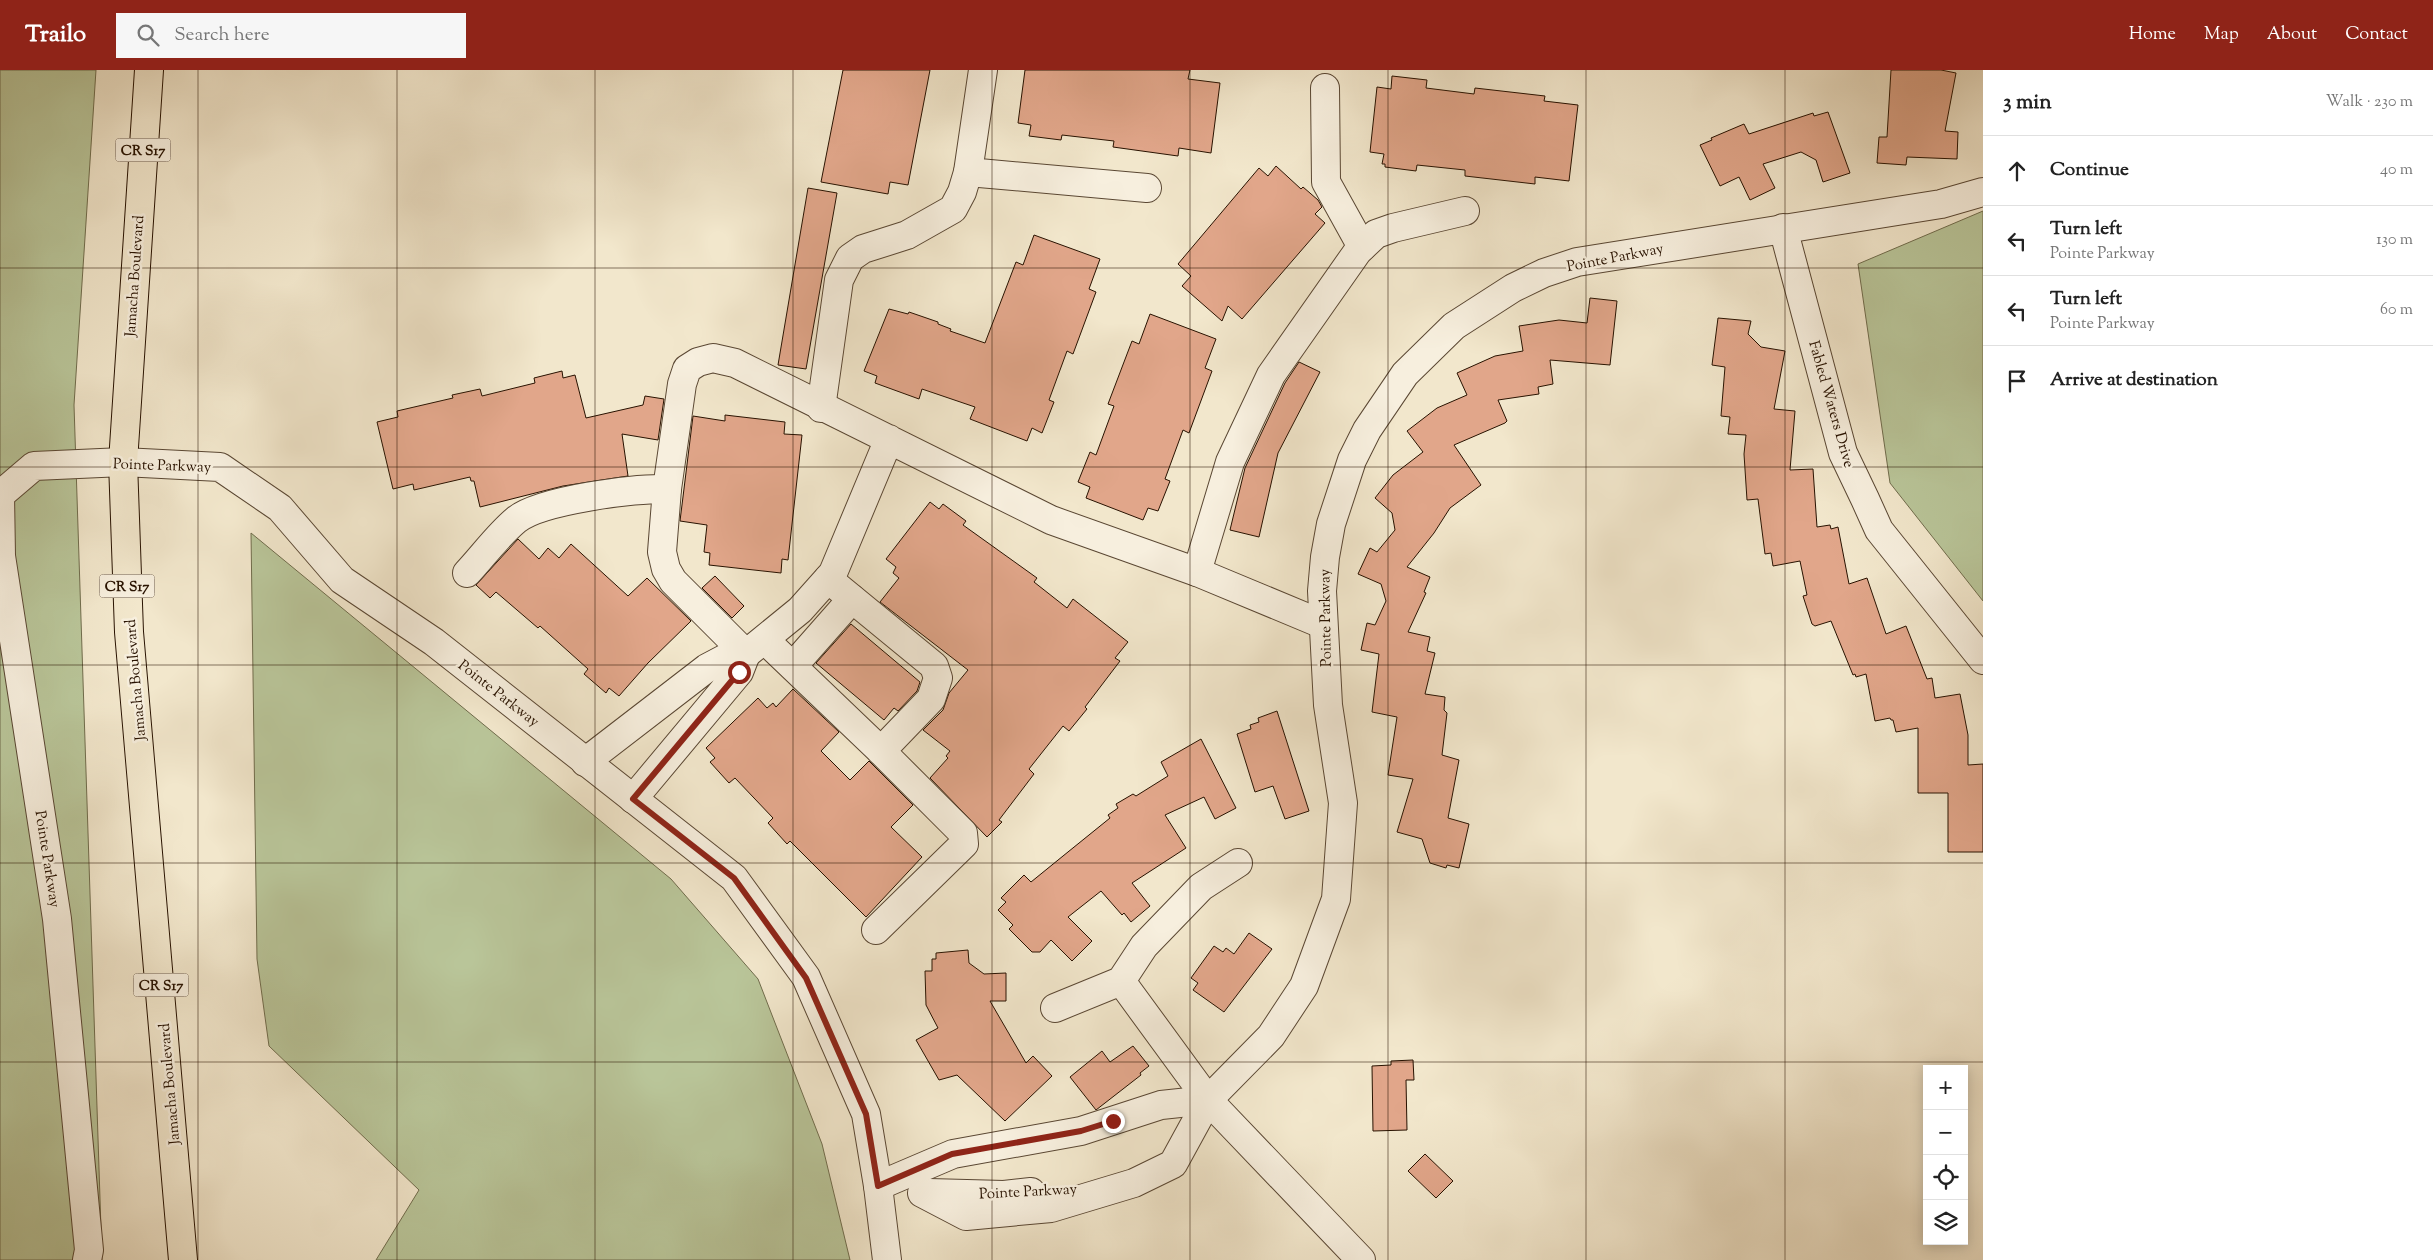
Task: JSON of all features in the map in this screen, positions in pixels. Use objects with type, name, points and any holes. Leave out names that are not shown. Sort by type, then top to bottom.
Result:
[{"type":"main road","name":"Jamacha Boulevard","points":[[149,70],[123,462],[129,632],[183,1260]]},
{"type":"street","points":[[821,408],[839,280],[850,258],[863,249],[907,235],[953,209],[962,192],[968,172],[983,70]]},
{"type":"street","points":[[1324,88],[1326,182],[1362,247]]},
{"type":"street","points":[[968,172],[1147,188]]},
{"type":"street","name":"Pointe Parkway","points":[[87,1260],[89,1250],[56,919],[1,556],[0,495],[34,466],[123,462],[220,467],[280,508],[342,580],[434,642],[734,878],[806,978],[866,1114],[878,1186],[922,1193],[1004,1195],[1134,1183],[1173,1164],[1208,1100],[1271,1036],[1304,986],[1336,899],[1343,803],[1328,705],[1322,624],[1325,557],[1336,506],[1352,460],[1376,416],[1405,374],[1454,326],[1513,288],[1544,273],[1577,262],[1940,204],[1983,192]]},
{"type":"street","points":[[1197,572],[1230,462],[1271,375],[1362,247],[1376,234],[1392,228],[1465,211]]},
{"type":"street","name":"Fabled Waters Drive","points":[[1783,228],[1847,461],[1879,530],[1983,660]]},
{"type":"street","points":[[876,930],[964,844],[964,838],[962,833],[881,751],[794,666],[756,647],[673,581],[666,569],[662,552],[682,384],[687,369],[698,362],[713,358],[735,363],[821,408],[889,439],[1051,520],[1197,572],[1322,624]]},
{"type":"street","points":[[633,799],[739,672],[756,647],[800,610],[833,573],[889,439]]},
{"type":"street","points":[[467,573],[517,519],[535,509],[644,488],[668,489]]},
{"type":"street","points":[[828,579],[934,666],[938,678],[931,699],[881,751]]},
{"type":"street","points":[[794,666],[852,598]]},
{"type":"street","points":[[585,762],[707,668],[726,658],[756,647]]},
{"type":"street","points":[[673,694],[701,717]]},
{"type":"street","points":[[1055,1008],[1121,981],[1144,946],[1201,886],[1238,863]]},
{"type":"street","points":[[1121,981],[1208,1100],[1361,1260]]},
{"type":"street","points":[[887,1260],[878,1186],[952,1154],[1081,1131],[1161,1105],[1208,1100]]},
{"type":"green space","points":[[0,70],[96,70],[74,405],[102,1260],[0,1260]]},
{"type":"green space","points":[[1983,211],[1983,601],[1890,483],[1858,264]]},
{"type":"green space","points":[[251,533],[671,879],[758,979],[822,1144],[850,1260],[376,1260],[419,1190],[269,1046],[257,959]]},
{"type":"building","points":[[843,70],[930,70],[908,185],[890,182],[888,194],[821,182]]},
{"type":"building","points":[[1025,70],[1190,70],[1188,79],[1220,83],[1211,153],[1179,148],[1178,156],[1113,147],[1114,141],[1062,135],[1061,140],[1029,136],[1031,125],[1018,123]]},
{"type":"building","points":[[1891,70],[1941,70],[1956,73],[1945,131],[1958,132],[1957,159],[1907,157],[1906,165],[1877,163],[1879,137],[1887,137]]},
{"type":"building","points":[[1392,76],[1427,80],[1426,88],[1474,94],[1475,88],[1545,96],[1544,101],[1578,105],[1569,181],[1535,177],[1535,184],[1465,176],[1465,170],[1417,165],[1416,171],[1385,167],[1385,164],[1382,164],[1384,154],[1370,152],[1377,87],[1391,89]]},
{"type":"building","points":[[1828,112],[1850,173],[1823,182],[1816,160],[1801,152],[1763,164],[1775,188],[1750,200],[1739,177],[1720,186],[1700,145],[1712,140],[1711,138],[1744,124],[1749,134],[1813,113],[1814,116]]},
{"type":"building","points":[[1276,166],[1301,189],[1303,187],[1318,200],[1322,207],[1315,214],[1325,223],[1242,319],[1228,306],[1222,321],[1182,286],[1191,276],[1178,264],[1259,168],[1268,176]]},
{"type":"building","points":[[808,188],[837,193],[806,369],[778,365]]},
{"type":"building","points":[[1034,235],[1100,259],[1089,289],[1096,292],[1073,354],[1067,351],[1049,400],[1054,402],[1042,433],[1032,428],[1027,441],[970,419],[975,407],[922,389],[919,399],[875,383],[877,376],[864,371],[889,309],[908,314],[909,312],[938,322],[938,324],[951,329],[950,331],[985,343],[1016,262],[1023,265]]},
{"type":"building","points":[[1590,298],[1617,301],[1610,365],[1550,360],[1553,384],[1538,387],[1539,394],[1498,400],[1507,421],[1454,445],[1481,485],[1450,508],[1434,533],[1407,567],[1430,577],[1424,592],[1426,593],[1408,632],[1430,637],[1427,651],[1435,653],[1425,694],[1445,697],[1444,710],[1447,713],[1442,755],[1459,760],[1448,818],[1469,824],[1459,868],[1447,865],[1446,868],[1430,863],[1422,839],[1397,832],[1413,779],[1388,775],[1397,717],[1372,712],[1379,654],[1361,650],[1367,623],[1375,625],[1386,601],[1381,584],[1358,574],[1370,548],[1377,552],[1395,530],[1392,513],[1375,498],[1393,475],[1423,452],[1407,431],[1437,408],[1467,395],[1457,373],[1495,356],[1523,351],[1519,326],[1559,320],[1587,323]]},
{"type":"building","points":[[1150,314],[1216,339],[1205,368],[1212,371],[1189,433],[1183,430],[1165,479],[1170,481],[1158,511],[1148,508],[1143,520],[1086,498],[1090,487],[1078,482],[1090,452],[1096,455],[1114,406],[1108,404],[1132,341],[1139,344]]},
{"type":"building","points":[[1718,318],[1751,321],[1748,334],[1761,347],[1785,351],[1774,409],[1795,411],[1790,470],[1813,469],[1817,527],[1830,525],[1831,529],[1838,527],[1849,584],[1867,578],[1886,634],[1906,626],[1927,679],[1932,678],[1935,698],[1960,694],[1968,735],[1968,765],[1983,764],[1983,852],[1948,852],[1948,793],[1918,793],[1918,728],[1896,732],[1893,720],[1890,718],[1875,721],[1866,674],[1856,677],[1855,674],[1853,675],[1831,621],[1815,626],[1812,624],[1803,596],[1807,595],[1800,561],[1773,566],[1771,553],[1765,554],[1758,499],[1747,500],[1744,454],[1746,435],[1728,434],[1730,417],[1721,416],[1725,367],[1712,365]]},
{"type":"building","points":[[1299,362],[1320,372],[1278,453],[1259,537],[1230,530],[1245,468],[1285,383]]},
{"type":"building","points":[[562,371],[563,378],[575,375],[586,418],[643,405],[645,396],[664,399],[658,440],[622,434],[628,476],[563,486],[480,507],[474,481],[471,481],[470,477],[414,490],[413,484],[393,489],[377,422],[398,417],[397,411],[453,398],[452,395],[480,389],[482,396],[535,383],[534,378]]},
{"type":"building","points":[[725,415],[785,422],[784,434],[802,435],[788,560],[782,559],[781,573],[709,565],[710,553],[704,552],[707,525],[680,521],[693,416],[725,421]]},
{"type":"building","points":[[930,502],[939,509],[943,504],[966,521],[963,525],[1037,578],[1034,582],[1067,608],[1073,599],[1128,642],[1115,658],[1120,661],[1085,707],[1087,709],[1069,731],[1063,726],[1029,769],[1034,774],[999,820],[1002,822],[987,837],[930,778],[948,758],[946,756],[950,751],[923,730],[943,710],[949,693],[968,670],[880,602],[899,578],[893,573],[896,567],[886,559]]},
{"type":"building","points":[[518,539],[539,559],[548,548],[559,558],[571,544],[628,596],[647,578],[691,621],[648,663],[619,696],[609,688],[606,693],[584,674],[588,669],[540,626],[538,628],[496,592],[490,598],[476,585]]},
{"type":"building","points":[[715,576],[744,606],[732,618],[702,588]]},
{"type":"building","points":[[851,624],[920,682],[917,691],[898,711],[894,708],[884,720],[816,663]]},
{"type":"building","points":[[793,689],[839,732],[821,751],[850,780],[869,761],[913,805],[891,827],[922,857],[866,917],[790,841],[787,844],[768,823],[773,818],[735,778],[729,783],[710,762],[715,758],[706,748],[758,698],[767,708],[773,703],[776,707]]},
{"type":"building","points":[[1277,711],[1309,811],[1285,819],[1273,786],[1255,792],[1237,734],[1251,729],[1250,725],[1259,722],[1258,718]]},
{"type":"building","points":[[1201,739],[1236,808],[1215,819],[1204,797],[1165,815],[1186,848],[1132,883],[1150,906],[1131,922],[1124,913],[1122,915],[1101,891],[1068,917],[1092,941],[1072,961],[1051,940],[1040,952],[1032,952],[1009,929],[1013,925],[998,910],[1006,902],[1001,898],[1024,875],[1031,882],[1110,818],[1108,815],[1118,808],[1116,804],[1133,794],[1136,796],[1168,776],[1161,762]]},
{"type":"building","points":[[1249,933],[1272,949],[1224,1012],[1193,990],[1198,983],[1191,978],[1214,946],[1223,952],[1226,948],[1234,954]]},
{"type":"building","points":[[968,950],[969,963],[984,974],[1006,973],[1006,1001],[990,1001],[1026,1063],[1033,1056],[1052,1076],[1005,1121],[957,1075],[939,1080],[916,1040],[938,1028],[926,1005],[925,971],[932,971],[932,959],[936,959],[936,953]]},
{"type":"building","points":[[1133,1046],[1149,1066],[1140,1073],[1141,1075],[1096,1110],[1070,1077],[1102,1051],[1110,1062]]},
{"type":"building","points":[[1413,1060],[1414,1080],[1406,1080],[1407,1130],[1373,1131],[1372,1066],[1391,1065],[1391,1061]]},
{"type":"building","points":[[1425,1154],[1453,1181],[1436,1198],[1408,1171]]},
{"type":"route","points":[[739,672],[633,799],[734,878],[806,978],[866,1114],[878,1186],[952,1154],[1081,1131],[1113,1121]]}]
